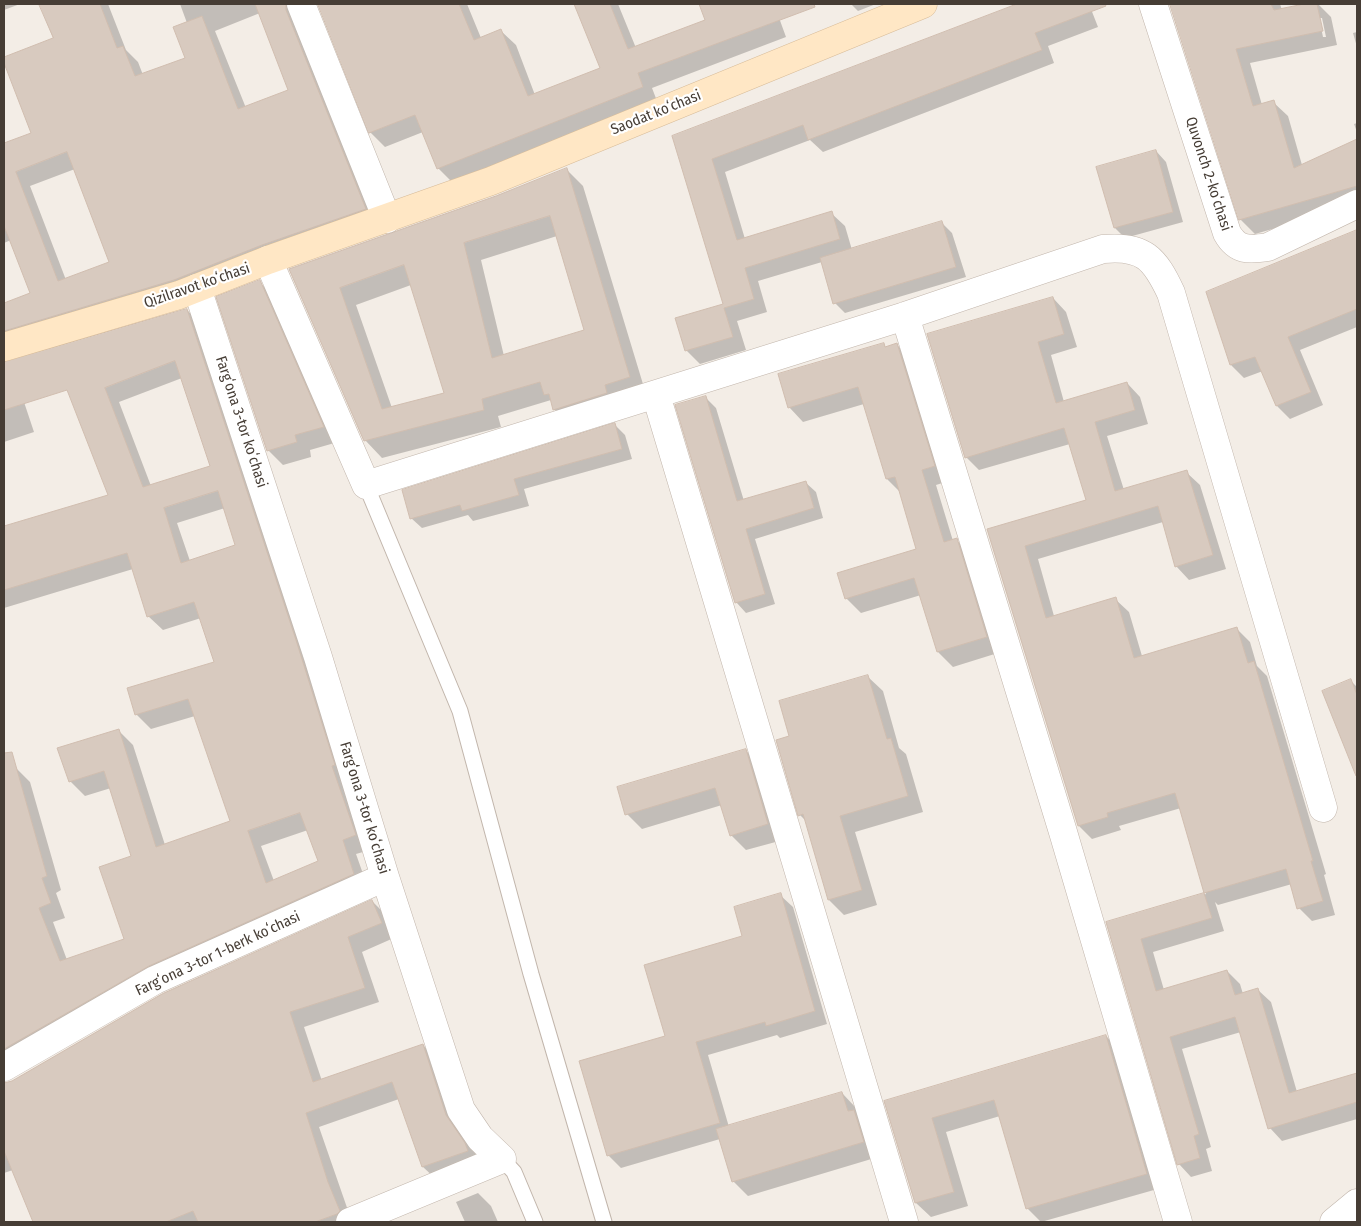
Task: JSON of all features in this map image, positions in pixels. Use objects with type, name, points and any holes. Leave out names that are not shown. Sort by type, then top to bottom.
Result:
[{"type":"street","points":[[301,4],[387,219]]},
{"type":"street","name":"Saodat koʻchasi","points":[[387,219],[491,181],[923,4]]},
{"type":"street","name":"Quvonch 2-koʻchasi","points":[[1153,4],[1226,233],[1231,241],[1243,248],[1268,247],[1357,204]]},
{"type":"street","name":"Qizilravot koʻchasi","points":[[4,347],[197,288],[268,260],[387,219]]},
{"type":"street","points":[[268,260],[366,485],[905,316],[1103,249],[1130,249],[1147,257],[1160,269],[1171,293],[1323,808]]},
{"type":"street","name":"Fargʻona 3-tor koʻchasi","points":[[197,288],[318,657],[385,877],[461,1110],[480,1138],[502,1159]]},
{"type":"street","points":[[905,316],[1063,832],[1178,1222]]},
{"type":"street","points":[[656,395],[904,1222]]},
{"type":"street","name":"Fargʻona 3-tor 1-berk koʻchasi","points":[[4,1067],[155,980],[385,877]]},
{"type":"street","points":[[350,1222],[502,1159]]},
{"type":"street","points":[[1334,1222],[1357,1203]]},
{"type":"lane","points":[[366,485],[460,711],[531,974],[604,1222]]},
{"type":"lane","points":[[502,1159],[514,1172],[535,1222]]},
{"type":"building","points":[[39,4],[100,4],[117,48],[123,46],[135,76],[185,58],[173,27],[202,16],[238,109],[288,90],[255,4],[286,4],[286,10],[366,209],[262,245],[174,280],[4,331],[4,303],[30,293],[4,226],[4,143],[31,133],[4,63],[4,57],[53,38]],"holes":[[[67,152],[109,262],[58,281],[16,172]]]},
{"type":"building","points":[[318,4],[459,4],[474,40],[501,29],[528,96],[600,68],[574,4],[610,4],[628,49],[705,20],[699,4],[814,4],[815,7],[638,73],[643,87],[437,169],[415,115],[369,133]]},
{"type":"building","points":[[1017,4],[1105,4],[1106,6],[1035,33],[1042,50],[808,140],[803,125],[712,159],[737,240],[832,211],[840,239],[745,268],[754,299],[724,308],[733,337],[685,351],[675,318],[723,304],[672,136]]},
{"type":"building","points":[[1170,4],[1271,4],[1274,10],[1304,4],[1317,4],[1323,31],[1236,49],[1253,106],[1274,100],[1294,168],[1357,139],[1357,186],[1239,220]]},
{"type":"building","points":[[1156,150],[1173,212],[1114,228],[1096,167]]},
{"type":"building","points":[[567,168],[630,377],[605,385],[607,393],[553,410],[549,394],[544,395],[540,382],[482,399],[484,410],[364,441],[289,269],[496,196]],"holes":[[[550,216],[584,330],[492,358],[464,243]],[[404,265],[444,393],[382,409],[340,288]]]},
{"type":"building","points":[[942,221],[956,267],[833,304],[820,258]]},
{"type":"building","points":[[1357,230],[1357,309],[1288,337],[1311,392],[1276,406],[1255,357],[1230,365],[1206,292]]},
{"type":"building","points":[[260,280],[324,427],[295,435],[297,442],[267,451],[216,297]]},
{"type":"building","points":[[1053,297],[1064,334],[1038,342],[1056,403],[1127,382],[1135,410],[1095,422],[1115,491],[1187,470],[1213,555],[1175,567],[1158,506],[1025,546],[1046,618],[1116,597],[1134,658],[1237,627],[1248,663],[1254,661],[1323,901],[1297,909],[1286,869],[1204,893],[1175,793],[1107,813],[1108,817],[1078,826],[987,529],[1086,500],[1064,428],[965,458],[927,334]]},
{"type":"building","points":[[187,309],[296,640],[335,765],[332,766],[356,835],[343,840],[354,874],[149,966],[4,1049],[4,753],[12,752],[47,876],[42,878],[51,903],[39,908],[60,961],[124,939],[99,867],[131,856],[104,771],[69,782],[57,748],[119,729],[156,847],[230,821],[188,699],[135,715],[127,688],[214,662],[194,602],[147,617],[127,553],[4,590],[4,526],[108,495],[67,390],[4,410],[4,362]],"holes":[[[175,361],[210,466],[143,487],[105,388]],[[218,491],[235,545],[181,563],[164,508]],[[300,813],[318,861],[266,883],[248,831]]]},
{"type":"building","points":[[884,343],[885,347],[897,343],[935,466],[922,470],[944,542],[957,538],[987,637],[937,652],[914,578],[845,599],[837,573],[916,549],[895,477],[886,479],[858,387],[788,408],[778,374]]},
{"type":"building","points":[[706,396],[737,501],[806,481],[814,508],[746,529],[765,594],[735,603],[675,405]]},
{"type":"building","points":[[615,423],[622,449],[514,479],[519,495],[462,511],[460,505],[410,519],[402,490]]},
{"type":"building","points":[[868,675],[887,739],[891,738],[908,796],[840,816],[862,890],[828,900],[803,814],[798,816],[776,740],[789,736],[779,701]]},
{"type":"building","points":[[1351,679],[1357,695],[1357,776],[1322,691]]},
{"type":"building","points":[[746,749],[768,824],[730,836],[715,788],[625,815],[617,787]]},
{"type":"building","points":[[781,893],[815,1011],[766,1026],[765,1022],[696,1042],[720,1123],[607,1156],[579,1061],[665,1036],[644,965],[742,936],[734,907]]},
{"type":"building","points":[[1204,893],[1212,918],[1141,939],[1156,991],[1227,970],[1235,995],[1258,988],[1289,1093],[1357,1073],[1357,1102],[1268,1129],[1235,1017],[1170,1037],[1199,1134],[1194,1136],[1200,1158],[1177,1165],[1106,922]]},
{"type":"building","points":[[372,900],[382,923],[348,937],[365,988],[290,1012],[313,1082],[423,1044],[446,1115],[465,1143],[468,1151],[422,1167],[392,1082],[306,1113],[328,1182],[340,1211],[337,1214],[315,1222],[198,1222],[193,1211],[166,1222],[33,1222],[4,1151],[4,1083],[12,1081],[162,994]]},
{"type":"building","points":[[1106,1035],[1147,1174],[1026,1209],[994,1100],[932,1118],[954,1192],[915,1203],[884,1101]]},
{"type":"building","points":[[842,1092],[848,1111],[854,1110],[864,1142],[732,1182],[716,1129]]}]
